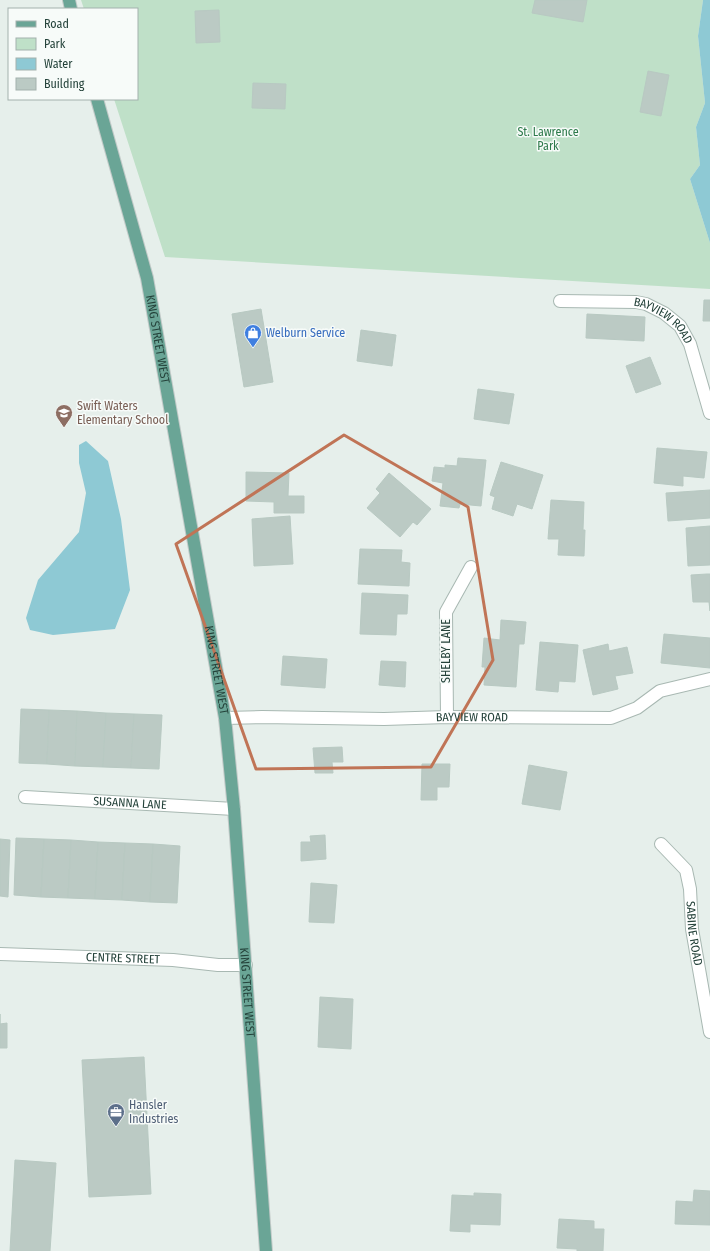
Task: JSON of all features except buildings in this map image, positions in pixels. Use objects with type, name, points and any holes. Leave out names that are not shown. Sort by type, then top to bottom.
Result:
[{"type":"main road","name":"KING STREET WEST","points":[[96,100],[148,284],[226,718],[246,965],[266,1251]]},
{"type":"street","name":"BAYVIEW ROAD","points":[[560,301],[636,302],[646,304],[664,313],[680,326],[690,344],[710,413]]},
{"type":"street","name":"SHELBY LANE","points":[[447,717],[446,612],[471,567]]},
{"type":"street","name":"BAYVIEW ROAD","points":[[226,718],[612,718],[638,708],[660,691],[710,679]]},
{"type":"street","name":"SUSANNA LANE","points":[[25,797],[234,809]]},
{"type":"street","name":"SABINE ROAD","points":[[661,844],[686,870],[690,889],[692,929],[710,1032]]},
{"type":"street","name":"CENTRE STREET","points":[[0,954],[173,960],[218,965],[246,965]]},
{"type":"highlighted area","points":[[344,435],[468,507],[493,660],[431,767],[256,769],[176,544]]},
{"type":"green space","name":"St. Lawrence Park","points":[[81,0],[703,0],[698,36],[705,103],[696,127],[700,165],[690,179],[710,243],[710,289],[165,257],[114,100],[138,100],[138,8],[84,8]]},
{"type":"water","points":[[703,0],[710,0],[710,243],[690,179],[700,165],[696,127],[705,103],[698,36]]},
{"type":"water","points":[[86,441],[108,461],[121,519],[130,590],[115,629],[53,635],[30,630],[26,618],[38,580],[79,532],[86,493],[79,463],[79,445]]},
{"type":"place","name":"Welburn Service","points":[[253,348]]},
{"type":"place","name":"Swift Waters Elementary School","points":[[64,428]]},
{"type":"place","name":"Hansler Industries","points":[[116,1127]]}]
